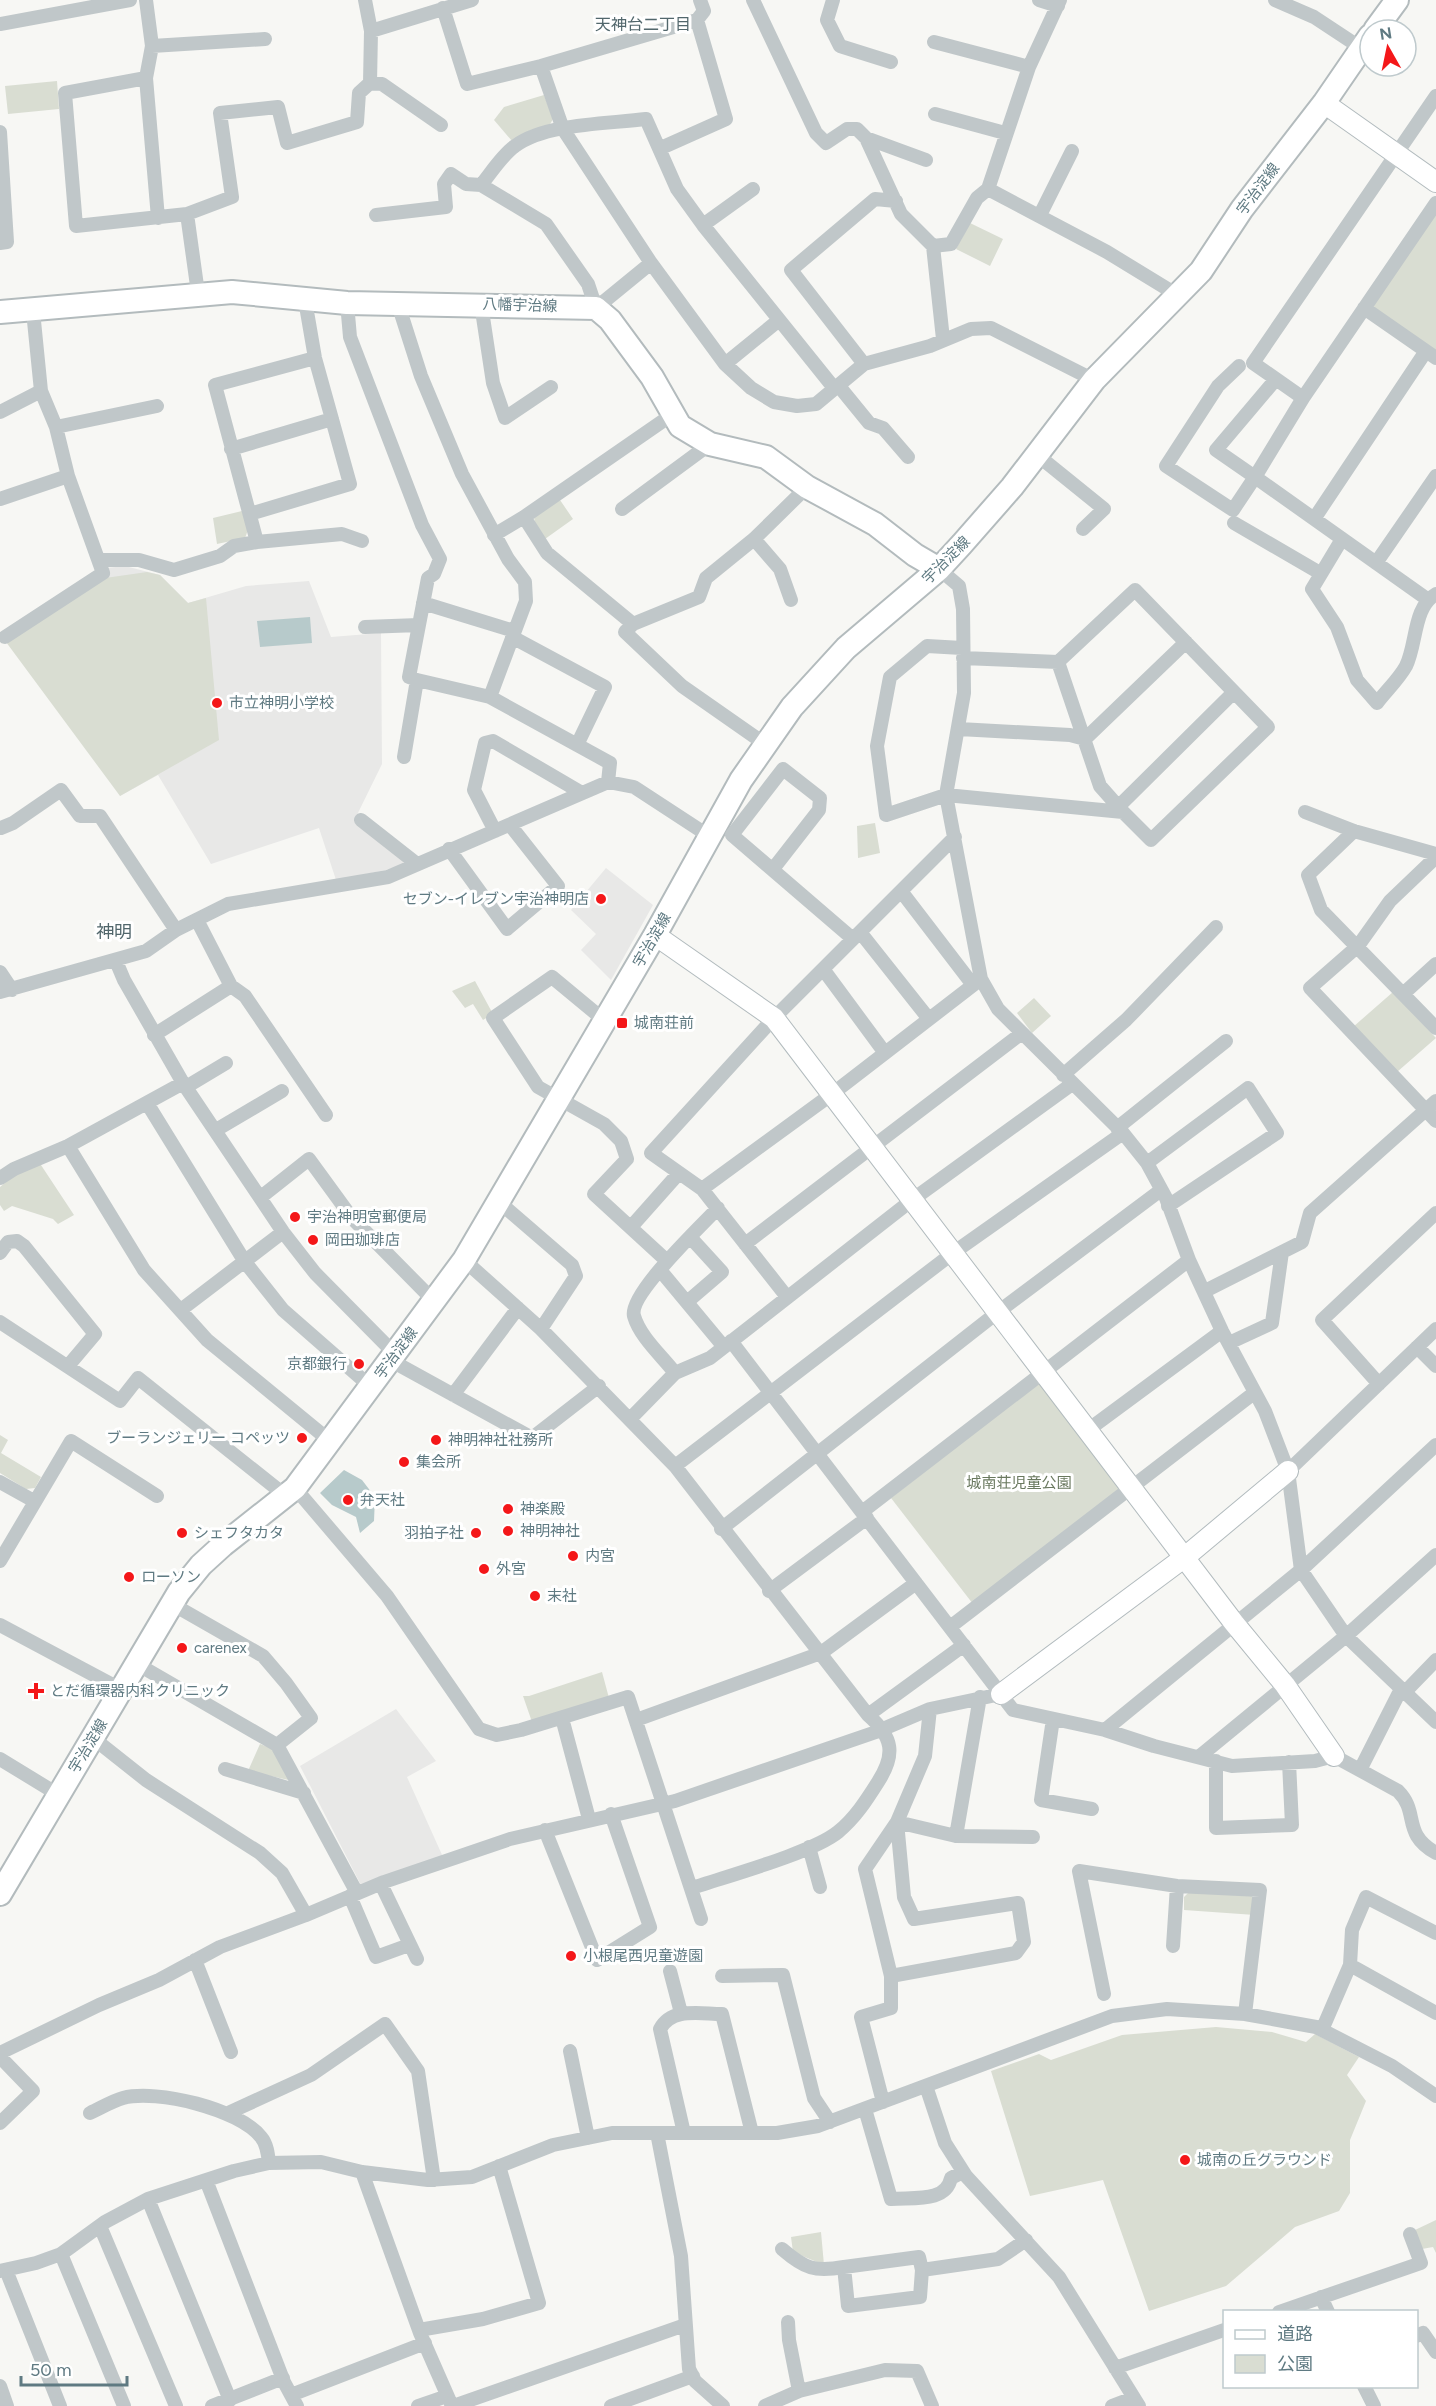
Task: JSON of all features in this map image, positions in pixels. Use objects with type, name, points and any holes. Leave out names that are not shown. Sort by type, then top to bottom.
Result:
[{"type":"main road","points":[[1383,18],[1397,0]]},
{"type":"main road","name":"宇治淀線","points":[[0,1894],[172,1604],[201,1565],[290,1492],[465,1260],[655,935],[720,830],[765,744],[792,707],[837,656],[939,569],[1005,495],[1094,380],[1179,296],[1201,271],[1242,209],[1324,102],[1358,52]]},
{"type":"main road","name":"八幡宇治線","points":[[0,312],[33,311],[198,293],[232,292],[347,303],[596,308]]},
{"type":"main road","points":[[596,308],[610,320],[652,377],[680,426],[710,444],[766,457],[807,487],[875,524],[915,555],[939,569]]},
{"type":"street","points":[[0,24],[130,0]]},
{"type":"street","points":[[146,0],[152,46],[146,78],[158,218]]},
{"type":"street","points":[[146,78],[65,93],[76,226],[187,214],[232,197],[220,113],[278,107],[287,143],[357,122],[359,93],[370,82],[371,31],[364,0]]},
{"type":"street","points":[[371,31],[472,0]]},
{"type":"street","points":[[443,8],[467,84],[541,66],[697,20],[704,11],[700,0]]},
{"type":"street","points":[[753,0],[816,133],[826,143],[847,129],[858,129],[866,138],[902,214],[933,246],[943,339]]},
{"type":"street","points":[[833,0],[827,20],[840,46],[891,62]]},
{"type":"street","points":[[933,246],[951,244],[977,198],[988,189],[1029,67],[1059,3],[1039,0]]},
{"type":"street","points":[[1275,0],[1358,39]]},
{"type":"street","points":[[661,148],[726,119],[697,20]]},
{"type":"street","points":[[152,46],[265,39]]},
{"type":"street","points":[[934,42],[1029,67]]},
{"type":"street","points":[[541,66],[562,129],[651,263],[725,364],[751,388],[774,402],[797,406],[816,404],[864,364],[930,346],[971,328],[991,328],[1094,380]]},
{"type":"street","points":[[370,82],[382,84],[441,124]]},
{"type":"street","points":[[1303,398],[1253,363],[1435,100]]},
{"type":"street","points":[[1324,102],[1395,156],[1436,182]]},
{"type":"street","points":[[935,114],[1005,133]]},
{"type":"street","points":[[481,185],[512,147],[530,136],[562,129],[646,119],[661,148],[677,189],[703,225],[779,320],[836,386],[869,423],[883,428],[908,457]]},
{"type":"street","points":[[0,132],[7,242],[0,243]]},
{"type":"street","points":[[866,138],[926,160]]},
{"type":"street","points":[[1040,215],[1072,151]]},
{"type":"street","points":[[376,215],[446,207],[444,184],[451,174],[466,184],[481,185],[546,224],[588,284],[596,308],[651,263]]},
{"type":"street","points":[[703,225],[753,189]]},
{"type":"street","points":[[988,189],[1107,252],[1179,296]]},
{"type":"street","points":[[864,364],[791,270],[875,199],[896,201]]},
{"type":"street","points":[[1239,366],[1218,386],[1166,466],[1233,510],[1303,398],[1436,203]]},
{"type":"street","points":[[187,214],[198,293]]},
{"type":"street","points":[[250,514],[350,484],[315,358],[305,300]]},
{"type":"street","points":[[347,303],[350,337],[422,525],[440,559],[434,574],[428,578],[409,677],[490,697],[610,763],[608,782]]},
{"type":"street","points":[[398,304],[421,376],[457,463],[494,535],[525,582],[526,601],[490,697]]},
{"type":"street","points":[[481,304],[494,383],[505,418],[551,387]]},
{"type":"street","points":[[1314,519],[1431,355],[1364,309]]},
{"type":"street","points":[[4,637],[103,573],[101,560],[68,476],[56,427],[41,391],[33,311]]},
{"type":"street","points":[[725,364],[779,320]]},
{"type":"street","points":[[257,542],[215,385],[315,358]]},
{"type":"street","points":[[1276,380],[1216,450],[1376,563],[1432,597],[1418,622],[1413,651],[1405,669],[1377,703],[1357,680],[1337,627],[1312,589],[1342,539]]},
{"type":"street","points":[[0,412],[41,391]]},
{"type":"street","points":[[56,427],[157,406]]},
{"type":"street","points":[[494,535],[524,518],[673,414]]},
{"type":"street","points":[[231,449],[332,419]]},
{"type":"street","points":[[622,509],[710,444]]},
{"type":"street","points":[[1036,454],[1104,508],[1083,529]]},
{"type":"street","points":[[0,499],[68,476]]},
{"type":"street","points":[[1376,563],[1436,476]]},
{"type":"street","points":[[765,744],[682,686],[625,632],[633,624],[699,597],[706,578],[754,539],[807,487]]},
{"type":"street","points":[[524,518],[547,553],[574,578],[633,624]]},
{"type":"street","points":[[1234,523],[1320,573]]},
{"type":"street","points":[[101,560],[139,560],[174,570],[220,556],[234,546],[257,542],[342,534],[362,541]]},
{"type":"street","points":[[754,539],[780,569],[791,600]]},
{"type":"street","points":[[939,569],[959,586],[963,609],[964,693],[946,795],[955,837],[977,982]]},
{"type":"street","points":[[1058,662],[1100,786],[1151,840],[1268,727],[1135,590],[1058,662],[962,653],[927,646],[890,677],[877,746],[886,815],[946,795],[1121,810]]},
{"type":"street","points":[[423,603],[513,634],[605,687],[577,745]]},
{"type":"street","points":[[373,623],[419,626]]},
{"type":"street","points":[[1085,739],[1186,642]]},
{"type":"street","points":[[404,757],[417,680]]},
{"type":"street","points":[[1121,810],[1234,692]]},
{"type":"street","points":[[959,729],[1070,735],[1085,739]]},
{"type":"street","points":[[495,831],[474,790],[485,743],[493,741],[582,793]]},
{"type":"street","points":[[720,830],[783,769],[820,798],[819,810],[773,869]]},
{"type":"street","points":[[0,972],[6,991],[146,951],[176,930],[228,904],[388,877],[608,782],[634,787],[720,830],[773,869],[856,935],[929,1019]]},
{"type":"street","points":[[0,828],[14,823],[61,790],[80,816],[100,816],[176,930]]},
{"type":"street","points":[[1205,1291],[1302,1242],[1310,1213],[1433,1111],[1310,988],[1358,946],[1390,901],[1436,856],[1354,831],[1305,812]]},
{"type":"street","points":[[362,820],[417,864]]},
{"type":"street","points":[[449,849],[507,929],[558,886],[510,825]]},
{"type":"street","points":[[1354,831],[1308,875],[1321,910],[1436,1028]]},
{"type":"street","points":[[787,1297],[702,1189],[651,1152],[774,1018],[955,837]]},
{"type":"street","points":[[901,891],[998,1009],[1067,1080],[1120,1130],[1147,1163],[1168,1206],[1189,1260],[1265,1411],[1288,1471],[1301,1570],[1346,1636],[1436,1722]]},
{"type":"street","points":[[197,920],[231,986],[245,996],[326,1115]]},
{"type":"street","points":[[631,1418],[675,1373],[710,1358],[1067,1080],[1216,927]]},
{"type":"street","points":[[655,935],[774,1018],[1234,1623],[1285,1685],[1334,1756],[1398,1791],[1406,1798],[1414,1835],[1423,1846],[1436,1853]]},
{"type":"street","points":[[116,961],[154,1035],[283,1232],[315,1273],[393,1357],[453,1395],[532,1438],[598,1386]]},
{"type":"street","points":[[1403,994],[1436,964]]},
{"type":"street","points":[[823,969],[885,1053]]},
{"type":"street","points":[[605,1021],[552,977],[493,1018],[538,1087],[604,1124],[621,1141],[627,1159],[594,1194],[631,1227],[664,1266],[687,1302],[771,1394],[1013,1710],[1105,1730],[1154,1746],[1232,1766],[1315,1761],[1334,1756]]},
{"type":"street","points":[[702,1189],[832,1094],[977,982]]},
{"type":"street","points":[[154,1035],[231,986]]},
{"type":"street","points":[[745,1244],[1022,1033]]},
{"type":"street","points":[[675,1466],[953,1253],[1120,1130],[1226,1041]]},
{"type":"street","points":[[0,1178],[14,1169],[68,1146],[226,1063]]},
{"type":"street","points":[[1147,1163],[1248,1088],[1276,1133],[1168,1206]]},
{"type":"street","points":[[216,1130],[282,1091]]},
{"type":"street","points":[[147,1103],[245,1262],[283,1310],[370,1387]]},
{"type":"street","points":[[68,1146],[144,1270],[182,1309],[207,1340],[330,1441]]},
{"type":"street","points":[[261,1197],[309,1159],[352,1218],[434,1301]]},
{"type":"street","points":[[631,1227],[679,1173]]},
{"type":"street","points":[[721,1529],[998,1312],[1161,1190]]},
{"type":"street","points":[[499,1202],[572,1265],[576,1276],[541,1329]]},
{"type":"street","points":[[675,1373],[638,1326],[633,1314],[634,1304],[664,1266],[717,1208]]},
{"type":"street","points":[[1379,1384],[1322,1320],[1436,1213]]},
{"type":"street","points":[[182,1309],[283,1232]]},
{"type":"street","points":[[687,1302],[722,1272],[690,1237]]},
{"type":"street","points":[[0,1253],[8,1242],[17,1241],[24,1246],[95,1334],[68,1366]]},
{"type":"street","points":[[1088,1430],[1226,1337],[1272,1323],[1282,1252]]},
{"type":"street","points":[[465,1260],[541,1329],[631,1418],[675,1466],[721,1529],[868,1715],[883,1728],[891,1749],[885,1770],[862,1808],[836,1833],[809,1847],[692,1888]]},
{"type":"street","points":[[770,1591],[1044,1372],[1189,1260]]},
{"type":"street","points":[[453,1395],[518,1308]]},
{"type":"street","points":[[0,1322],[120,1401],[138,1378],[290,1492],[387,1596],[479,1729],[497,1735],[628,1697],[701,1918]]},
{"type":"street","points":[[0,2123],[3,2117],[33,2091],[0,2055],[220,1947],[381,1884],[510,1839],[675,1801],[883,1728],[930,1709],[980,1696],[1001,1694],[1185,1557],[1288,1471],[1436,1329]]},
{"type":"street","points":[[1417,1347],[1436,1366]]},
{"type":"street","points":[[950,1627],[1254,1393]]},
{"type":"street","points":[[0,1561],[71,1442],[157,1496]]},
{"type":"street","points":[[1105,1730],[1301,1570],[1436,1445]]},
{"type":"street","points":[[0,1482],[34,1501]]},
{"type":"street","points":[[1200,1756],[1346,1636],[1436,1555]]},
{"type":"street","points":[[636,1720],[821,1653],[916,1583]]},
{"type":"street","points":[[172,1604],[262,1656],[286,1683],[311,1718],[277,1745]]},
{"type":"street","points":[[0,1625],[122,1690]]},
{"type":"street","points":[[868,1715],[964,1646]]},
{"type":"street","points":[[1360,1770],[1403,1690],[1436,1660]]},
{"type":"street","points":[[137,1664],[277,1745],[304,1792],[354,1895],[376,1957],[410,1945]]},
{"type":"street","points":[[956,1836],[980,1696]]},
{"type":"street","points":[[883,2102],[861,2017],[891,2008],[891,1976],[865,1869],[897,1822],[925,1756],[930,1709]]},
{"type":"street","points":[[562,1718],[589,1819]]},
{"type":"street","points":[[1053,1719],[1041,1800],[1092,1809]]},
{"type":"street","points":[[93,1738],[146,1780],[260,1853],[282,1873],[306,1915]]},
{"type":"street","points":[[0,1759],[59,1795]]},
{"type":"street","points":[[1216,1761],[1216,1828],[1292,1825],[1289,1762]]},
{"type":"street","points":[[225,1769],[304,1792]]},
{"type":"street","points":[[544,1830],[597,1960],[650,1927],[611,1814]]},
{"type":"street","points":[[897,1822],[956,1836],[1033,1837]]},
{"type":"street","points":[[891,1976],[1016,1953],[1024,1942],[1018,1903],[914,1919],[904,1897],[897,1822]]},
{"type":"street","points":[[809,1847],[820,1887]]},
{"type":"street","points":[[1104,1994],[1078,1870],[1177,1886],[1260,1890],[1245,2014]]},
{"type":"street","points":[[381,1884],[417,1959]]},
{"type":"street","points":[[1173,1946],[1177,1886]]},
{"type":"street","points":[[1322,2030],[1350,1965],[1352,1930],[1366,1897],[1436,1933]]},
{"type":"street","points":[[195,1960],[231,2052]]},
{"type":"street","points":[[1350,1965],[1436,2013]]},
{"type":"street","points":[[670,1971],[681,2013]]},
{"type":"street","points":[[722,1976],[783,1976],[814,2098],[830,2122]]},
{"type":"street","points":[[60,2406],[3,2270],[61,2254],[100,2226],[148,2199],[269,2163],[321,2162],[362,2172],[434,2180],[472,2177],[553,2145],[612,2133],[777,2133],[830,2122],[1112,2016],[1167,2009],[1245,2014],[1322,2030],[1392,2066],[1436,2096]]},
{"type":"street","points":[[684,2133],[660,2029],[664,2020],[681,2013],[722,2014],[752,2133]]},
{"type":"street","points":[[228,2113],[311,2075],[385,2024],[418,2071],[434,2180]]},
{"type":"street","points":[[570,2051],[588,2138]]},
{"type":"street","points":[[926,2086],[945,2143],[963,2172],[1059,2277],[1136,2402],[1112,2406]]},
{"type":"street","points":[[90,2113],[123,2098],[141,2096],[187,2102],[228,2113],[262,2138],[269,2163]]},
{"type":"street","points":[[865,2109],[891,2199],[941,2195],[949,2189],[951,2178],[963,2172]]},
{"type":"street","points":[[657,2133],[681,2256],[689,2369],[723,2406]]},
{"type":"street","points":[[206,2180],[294,2401],[422,2337],[538,2303],[499,2166]]},
{"type":"street","points":[[362,2172],[422,2337],[451,2402]]},
{"type":"street","points":[[148,2199],[230,2400]]},
{"type":"street","points":[[100,2226],[176,2406]]},
{"type":"street","points":[[1284,2310],[1421,2263],[1410,2234]]},
{"type":"street","points":[[922,2270],[998,2259],[1026,2240]]},
{"type":"street","points":[[782,2249],[792,2258],[819,2271],[844,2267],[919,2258],[922,2270],[920,2297],[849,2306],[844,2267]]},
{"type":"street","points":[[61,2254],[124,2406]]},
{"type":"street","points":[[1320,2297],[1327,2310]]},
{"type":"street","points":[[788,2322],[789,2340],[799,2391]]},
{"type":"street","points":[[418,2406],[451,2402],[685,2325]]},
{"type":"street","points":[[1115,2368],[1223,2330]]},
{"type":"street","points":[[1418,2335],[1423,2333],[1435,2345]]},
{"type":"street","points":[[765,2406],[799,2391],[885,2370],[917,2371],[932,2406]]},
{"type":"street","points":[[611,2406],[693,2376]]},
{"type":"street","points":[[212,2406],[283,2378]]},
{"type":"street","points":[[0,2386],[7,2406]]},
{"type":"street","points":[[1365,2388],[1374,2406]]},
{"type":"shaded area","name":"市立神明小学校","points":[[125,566],[160,575],[188,603],[246,586],[309,581],[331,637],[381,633],[382,764],[355,819],[356,824],[408,863],[336,880],[319,828],[211,864],[158,775],[120,796],[106,568]]},
{"type":"shaded area","points":[[310,617],[312,643],[260,647],[257,621]]},
{"type":"shaded area","points":[[606,868],[653,905],[611,980],[581,950],[596,934],[571,910]]},
{"type":"shaded area","points":[[344,1470],[362,1480],[375,1497],[374,1521],[360,1533],[356,1517],[332,1505],[320,1493]]},
{"type":"shaded area","points":[[396,1709],[436,1761],[407,1777],[443,1857],[362,1887],[300,1766]]},
{"type":"green space","points":[[57,81],[59,109],[8,114],[5,86]]},
{"type":"green space","points":[[544,95],[553,119],[549,126],[531,130],[512,141],[494,120],[504,107]]},
{"type":"green space","points":[[1436,203],[1436,358],[1364,308]]},
{"type":"green space","points":[[970,223],[1003,239],[990,266],[956,249]]},
{"type":"green space","points":[[560,500],[573,519],[545,539],[535,525],[534,516]]},
{"type":"green space","points":[[242,511],[248,530],[245,538],[217,544],[213,518]]},
{"type":"green space","points":[[147,572],[160,575],[188,603],[206,598],[219,740],[120,796],[6,642],[105,578]]},
{"type":"green space","points":[[875,823],[880,853],[858,858],[857,826]]},
{"type":"green space","points":[[475,981],[493,1014],[483,1020],[473,1004],[465,1008],[452,991]]},
{"type":"green space","points":[[1393,992],[1436,1038],[1397,1072],[1353,1027]]},
{"type":"green space","points":[[1034,998],[1051,1016],[1032,1033],[1017,1013]]},
{"type":"green space","points":[[39,1162],[74,1215],[58,1224],[53,1219],[12,1206],[4,1211],[0,1205],[0,1187],[18,1172]]},
{"type":"green space","name":"城南荘児童公園","points":[[1039,1382],[1120,1489],[973,1604],[891,1498]]},
{"type":"green space","points":[[0,1435],[8,1440],[1,1453],[41,1477],[35,1488],[26,1489],[0,1473]]},
{"type":"green space","points":[[602,1672],[609,1698],[532,1722],[523,1696]]},
{"type":"green space","points":[[260,1744],[276,1750],[293,1781],[248,1771]]},
{"type":"green space","points":[[1192,1889],[1252,1894],[1255,1915],[1184,1910],[1184,1897]]},
{"type":"green space","name":"城南の丘グラウンド","points":[[1216,2027],[1272,2032],[1306,2042],[1315,2034],[1359,2057],[1347,2075],[1366,2101],[1350,2140],[1350,2193],[1339,2211],[1295,2227],[1226,2286],[1149,2311],[1103,2180],[1030,2196],[991,2071],[1039,2054],[1051,2060],[1122,2035]]},
{"type":"green space","points":[[1436,2220],[1436,2253],[1433,2247],[1422,2249],[1415,2230]]},
{"type":"green space","points":[[821,2232],[824,2265],[793,2252],[791,2237]]},
{"type":"place","name":"市立神明小学校","points":[[217,703]]},
{"type":"place","name":"セブン-イレブン宇治神明店","points":[[601,899]]},
{"type":"place","name":"城南荘前","points":[[622,1023]]},
{"type":"place","name":"宇治神明宮郵便局","points":[[295,1217]]},
{"type":"place","name":"岡田珈琲店","points":[[313,1240]]},
{"type":"place","name":"京都銀行","points":[[359,1364]]},
{"type":"place","name":"ブーランジェリー コペッツ","points":[[302,1438]]},
{"type":"place","name":"神明神社社務所","points":[[436,1440]]},
{"type":"place","name":"集会所","points":[[404,1462]]},
{"type":"place","name":"弁天社","points":[[348,1500]]},
{"type":"place","name":"神楽殿","points":[[508,1509]]},
{"type":"place","name":"神明神社","points":[[508,1531]]},
{"type":"place","name":"シェフタカタ","points":[[182,1533]]},
{"type":"place","name":"羽拍子社","points":[[476,1533]]},
{"type":"place","name":"内宮","points":[[573,1556]]},
{"type":"place","name":"外宮","points":[[484,1569]]},
{"type":"place","name":"ローソン","points":[[129,1577]]},
{"type":"place","name":"末社","points":[[535,1596]]},
{"type":"place","name":"carenex","points":[[182,1648]]},
{"type":"place","name":"とだ循環器内科クリニック","points":[[36,1691]]},
{"type":"place","name":"小根尾西児童遊園","points":[[571,1956]]},
{"type":"place","name":"城南の丘グラウンド","points":[[1185,2160]]},
{"type":"district","name":"天神台二丁目","points":[[643,24]]},
{"type":"district","name":"神明","points":[[114,932]]}]
